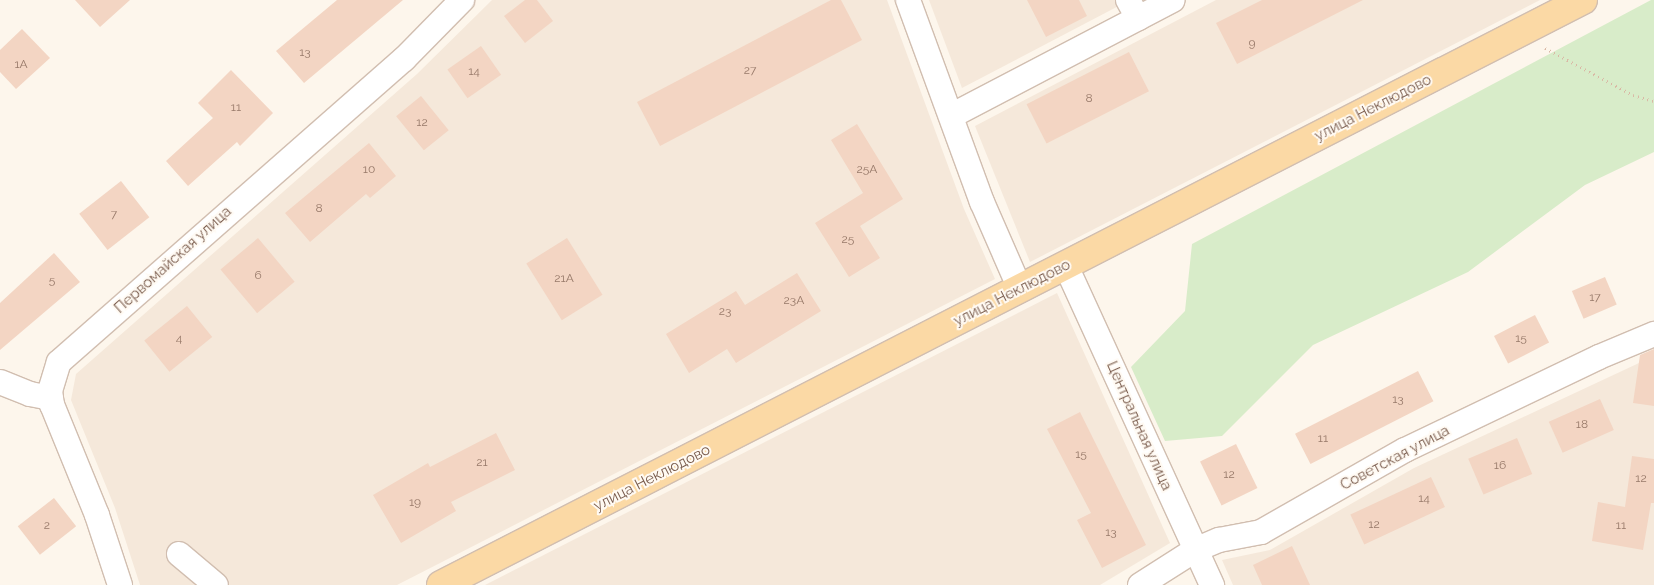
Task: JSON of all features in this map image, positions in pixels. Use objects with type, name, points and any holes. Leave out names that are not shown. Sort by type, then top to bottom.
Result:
[{"type":"main road","name":"улица Неклюдово","points":[[441,585],[1583,0]]},
{"type":"street","name":"Первомайская улица","points":[[51,398],[59,362],[404,59],[462,0]]},
{"type":"street","points":[[908,0],[982,202],[1020,289]]},
{"type":"street","points":[[951,116],[1133,9],[1173,0]]},
{"type":"street","name":"Центральная улица","points":[[1066,266],[1212,585]]},
{"type":"street","name":"Советская улица","points":[[1140,585],[1195,550],[1220,540],[1261,532],[1405,450],[1599,357],[1654,334]]},
{"type":"street","points":[[0,382],[30,394],[51,398],[97,515],[120,585]]},
{"type":"street","points":[[179,554],[216,585]]},
{"type":"path","points":[[1530,27],[1548,51],[1633,95],[1654,101]]},
{"type":"shaded area","points":[[492,0],[887,0],[964,209],[995,279],[397,585],[140,585],[115,508],[71,400],[76,374],[417,74]]},
{"type":"shaded area","points":[[929,0],[1130,0],[962,88]]},
{"type":"shaded area","points":[[1216,0],[1540,0],[1030,262],[975,126]]},
{"type":"shaded area","points":[[1057,293],[1170,543],[1100,585],[485,585]]},
{"type":"shaded area","points":[[1654,356],[1654,585],[1233,585],[1222,560],[1270,550],[1414,468]]},
{"type":"green space","points":[[1654,0],[1654,152],[1585,185],[1468,272],[1313,345],[1222,436],[1165,441],[1131,367],[1185,311],[1192,244]]},
{"type":"building","points":[[75,0],[130,0],[100,27]]},
{"type":"building","points":[[337,0],[403,0],[304,83],[276,51]]},
{"type":"building","points":[[525,0],[537,0],[553,21],[525,43],[504,16]]},
{"type":"building","points":[[831,0],[841,0],[862,40],[660,146],[637,102]]},
{"type":"building","points":[[1027,0],[1079,0],[1087,16],[1046,37]]},
{"type":"building","points":[[1262,0],[1363,0],[1237,64],[1216,23]]},
{"type":"building","points":[[22,29],[50,58],[16,89],[0,72],[0,50]]},
{"type":"building","points":[[481,46],[501,75],[467,98],[447,70]]},
{"type":"building","points":[[1129,52],[1149,91],[1047,143],[1027,104]]},
{"type":"building","points":[[231,70],[273,113],[240,146],[237,142],[188,186],[166,161],[213,118],[198,103]]},
{"type":"building","points":[[421,96],[449,130],[424,150],[396,116]]},
{"type":"building","points":[[857,124],[903,199],[860,226],[880,258],[849,277],[815,223],[863,193],[831,140]]},
{"type":"building","points":[[369,143],[396,176],[370,198],[366,194],[310,242],[285,213]]},
{"type":"building","points":[[121,181],[149,217],[108,250],[79,214]]},
{"type":"building","points":[[258,238],[295,282],[257,313],[220,269]]},
{"type":"building","points":[[567,238],[603,295],[562,320],[526,263]]},
{"type":"building","points":[[54,253],[80,282],[0,350],[0,303]]},
{"type":"building","points":[[797,273],[821,311],[736,363],[727,349],[689,373],[666,334],[736,291],[745,305]]},
{"type":"building","points":[[1605,277],[1617,305],[1584,319],[1572,291]]},
{"type":"building","points":[[187,306],[212,337],[169,372],[144,341]]},
{"type":"building","points":[[1535,315],[1549,343],[1508,364],[1494,336]]},
{"type":"building","points":[[1654,349],[1654,406],[1633,403],[1640,355]]},
{"type":"building","points":[[1418,371],[1433,401],[1310,464],[1295,434]]},
{"type":"building","points":[[1600,399],[1614,430],[1563,453],[1549,422]]},
{"type":"building","points":[[1080,412],[1146,545],[1102,568],[1077,520],[1091,513],[1047,429]]},
{"type":"building","points":[[496,433],[515,470],[451,502],[456,511],[401,543],[373,495],[428,463],[430,467]]},
{"type":"building","points":[[1517,438],[1532,474],[1483,495],[1468,459]]},
{"type":"building","points":[[1236,444],[1257,488],[1222,506],[1200,462]]},
{"type":"building","points":[[1632,456],[1654,459],[1654,503],[1651,503],[1643,550],[1592,541],[1598,502],[1625,507]]},
{"type":"building","points":[[1431,477],[1445,507],[1364,545],[1350,515]]},
{"type":"building","points":[[54,498],[76,526],[40,555],[18,526]]},
{"type":"building","points":[[1292,546],[1310,585],[1262,585],[1253,565]]}]
